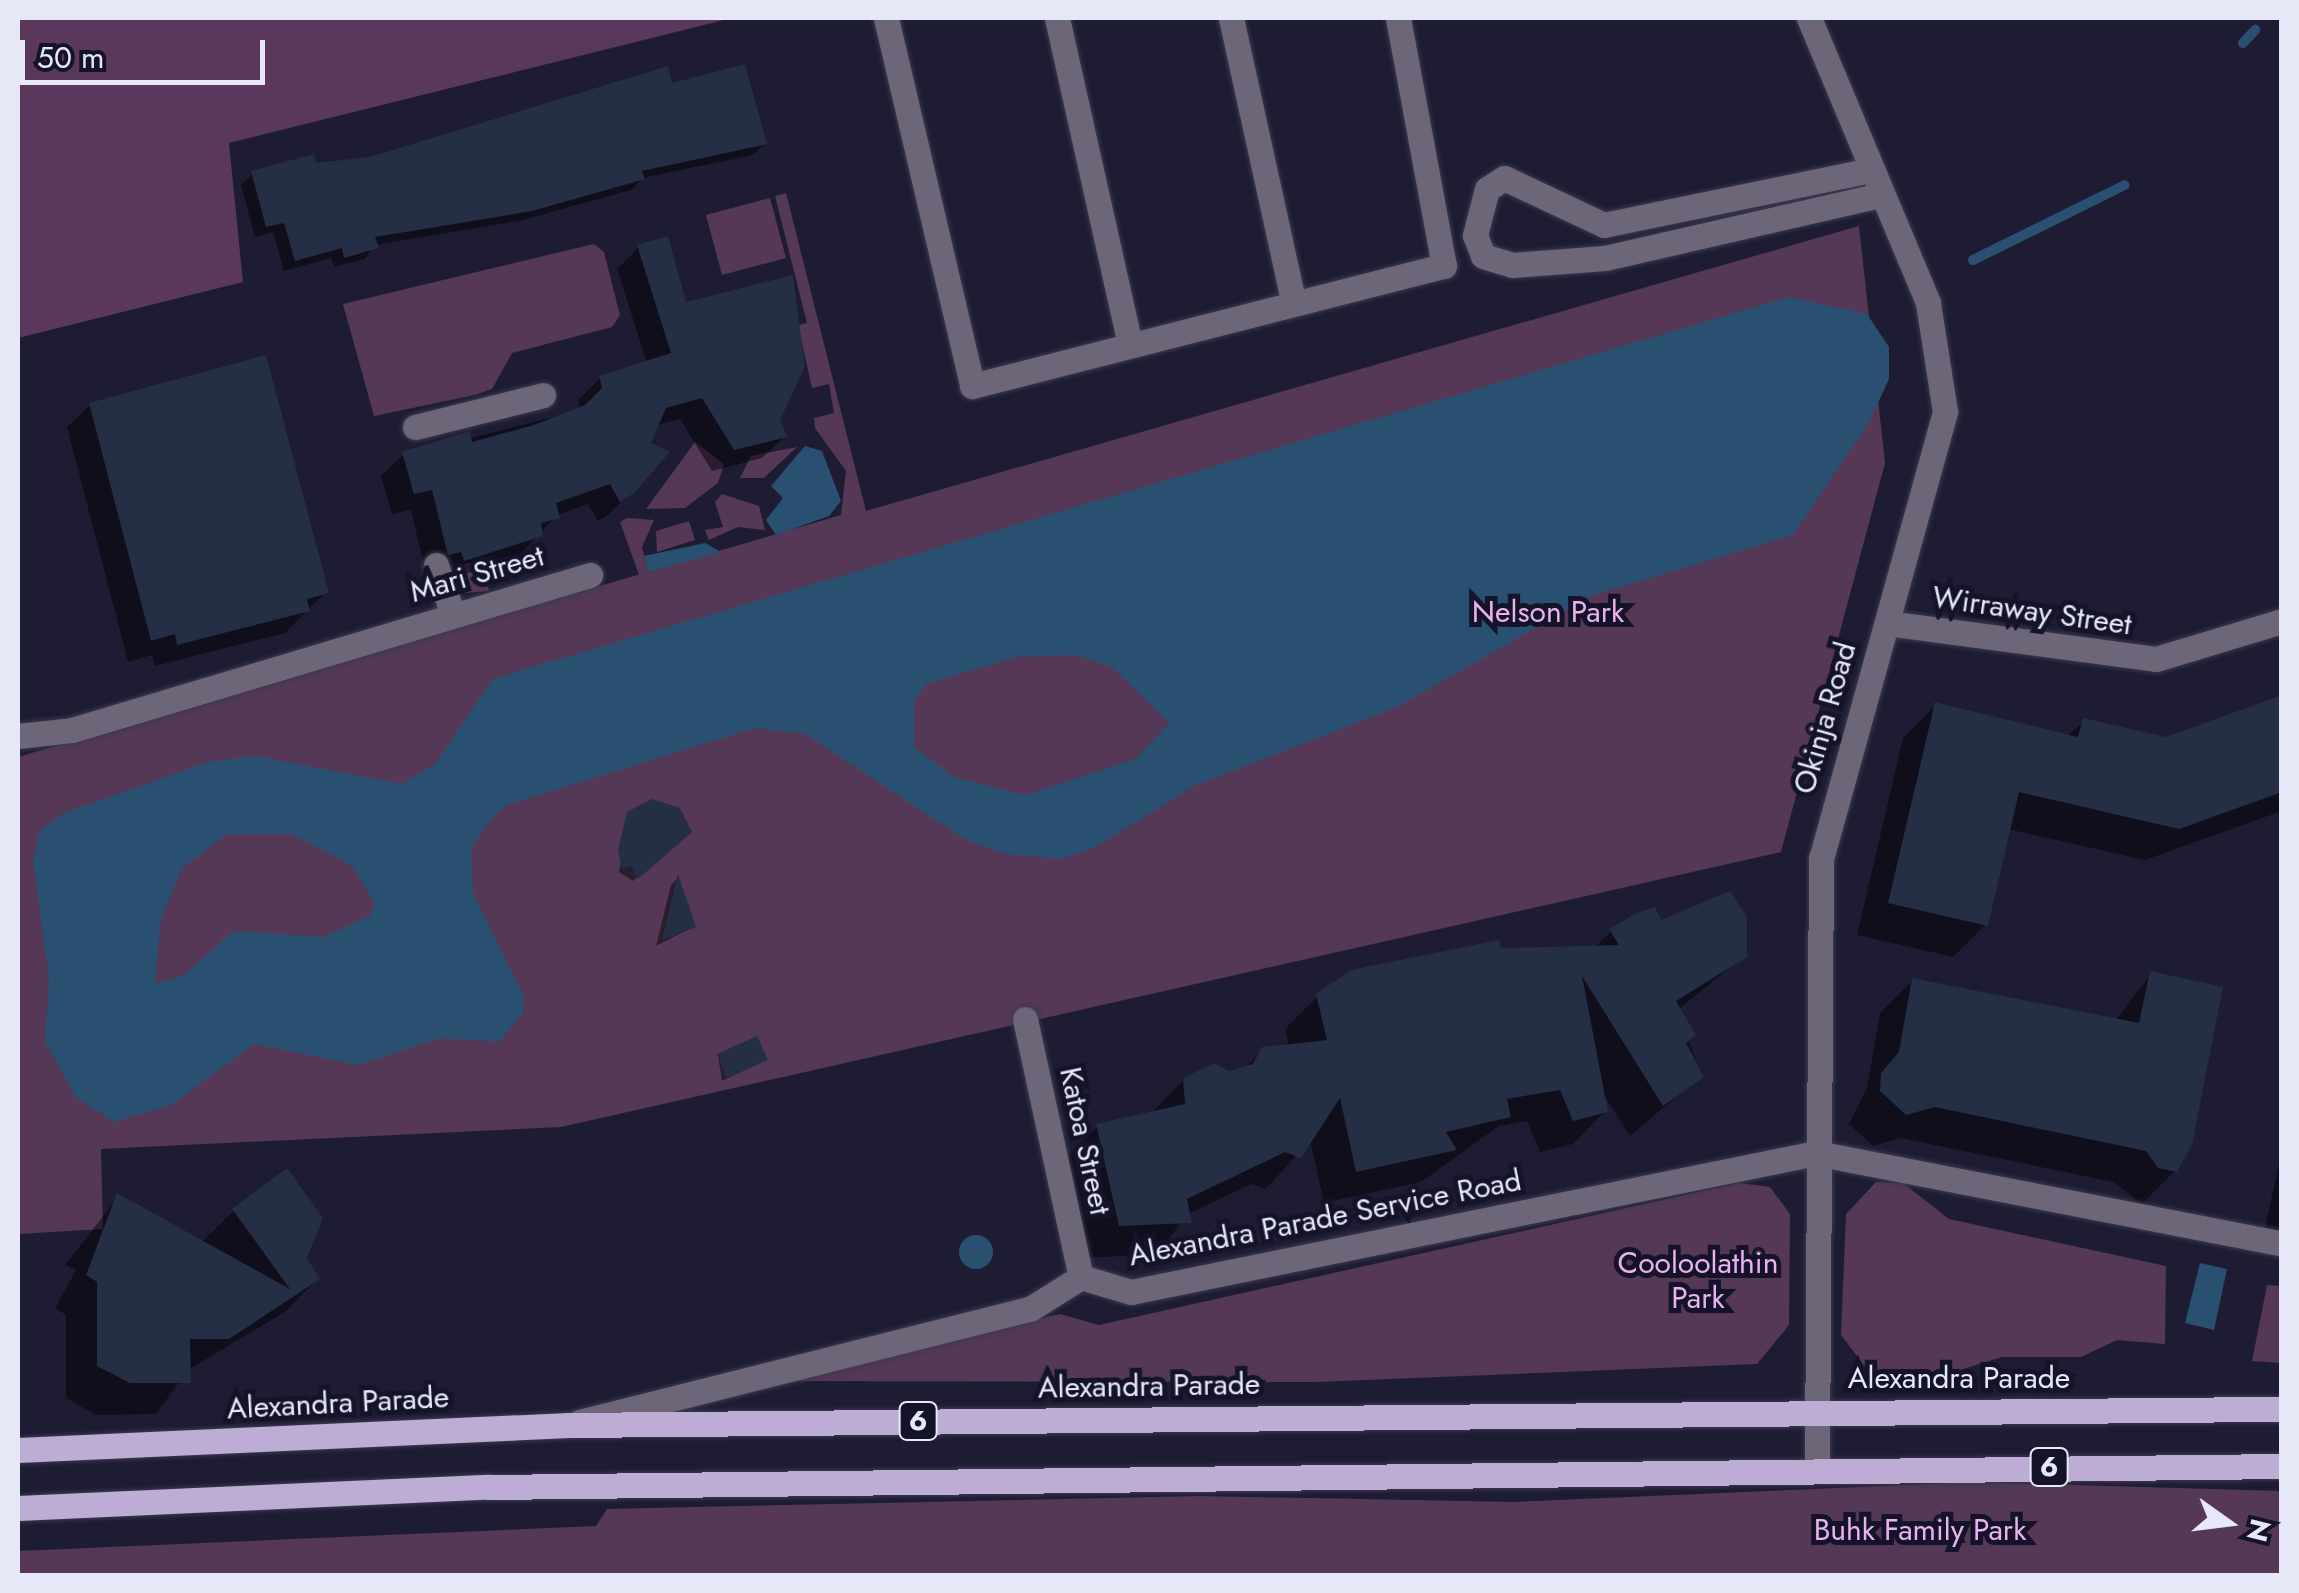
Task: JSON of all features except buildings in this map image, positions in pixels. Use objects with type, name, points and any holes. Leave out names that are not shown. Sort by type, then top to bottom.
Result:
[{"type":"main road","name":"Alexandra Parade","points":[[18,1450],[569,1425],[1819,1410],[2282,1409]]},
{"type":"main road","name":"6","points":[[18,1508],[489,1487],[2282,1466]]},
{"type":"street","points":[[886,18],[972,386],[1293,300],[1444,266],[1476,236],[1487,189],[1504,178],[1604,224],[1870,170]]},
{"type":"street","points":[[1057,18],[1130,344]]},
{"type":"street","points":[[1231,18],[1293,300]]},
{"type":"street","points":[[1398,18],[1444,266]]},
{"type":"street","name":"Okinja Road","points":[[1809,18],[1928,303],[1945,412],[1821,858],[1816,1153],[1817,1470]]},
{"type":"street","points":[[1435,203],[1512,265],[1606,258],[1880,195]]},
{"type":"street","points":[[415,427],[543,395]]},
{"type":"street","points":[[436,565],[454,615]]},
{"type":"street","name":"Mari Street","points":[[18,736],[72,730],[590,575]]},
{"type":"street","name":"Wirraway Street","points":[[1887,623],[2156,659],[2282,621]]},
{"type":"street","name":"Katoa Street","points":[[1025,1019],[1080,1277]]},
{"type":"street","points":[[1816,1153],[2282,1244]]},
{"type":"street","name":"Alexandra Parade Service Road","points":[[1080,1277],[1131,1292],[1816,1153]]},
{"type":"street","points":[[569,1425],[1030,1308],[1080,1277]]},
{"type":"green space","name":"Nelson Park","points":[[786,193],[866,511],[1859,226],[1885,463],[1781,852],[561,1127],[101,1149],[103,1229],[18,1234],[18,757],[841,515],[846,471],[815,428],[814,418],[834,413],[829,384],[812,388],[798,325],[807,323],[775,196]]},
{"type":"green space","points":[[770,198],[786,258],[722,275],[706,215]]},
{"type":"green space","points":[[594,244],[604,252],[620,315],[612,327],[512,353],[492,389],[374,416],[343,304]]},
{"type":"green space","points":[[695,442],[724,464],[718,483],[685,508],[646,509]]},
{"type":"green space","points":[[797,447],[764,478],[740,478],[751,456]]},
{"type":"green space","points":[[722,494],[759,506],[765,530],[738,527],[709,540],[705,530],[723,527],[715,502]]},
{"type":"green space","points":[[627,518],[654,520],[642,547],[648,572],[639,575],[620,522]]},
{"type":"green space","points":[[689,521],[695,540],[657,552],[656,531]]},
{"type":"green space","points":[[481,559],[489,591],[465,593],[449,569]]},
{"type":"green space","points":[[1876,1182],[1903,1183],[1949,1219],[2166,1266],[2165,1344],[2117,1340],[2081,1357],[2002,1357],[1909,1386],[1878,1384],[1841,1335],[1846,1214]]},
{"type":"green space","name":"Cooloolathin Park","points":[[1739,1183],[1770,1187],[1790,1214],[1789,1325],[1757,1364],[1317,1382],[766,1381],[1060,1314],[1099,1325]]},
{"type":"green space","points":[[2267,1285],[2281,1286],[2281,1363],[2252,1361]]},
{"type":"green space","name":"Buhk Family Park","points":[[1974,1482],[2281,1491],[2281,1575],[18,1575],[18,1551],[596,1526],[607,1509],[1199,1496],[1515,1502]]},
{"type":"shaded area","points":[[18,18],[732,18],[229,143],[243,282],[18,338]]},
{"type":"water","points":[[1789,297],[1867,314],[1889,347],[1889,379],[1869,422],[1793,535],[1594,595],[1397,707],[1194,786],[1096,847],[1062,859],[1006,854],[966,840],[805,734],[755,728],[507,805],[488,823],[471,848],[473,893],[524,997],[523,1013],[499,1042],[440,1038],[358,1065],[254,1044],[171,1105],[114,1122],[76,1097],[45,1042],[49,978],[33,859],[40,831],[62,814],[208,762],[255,756],[402,784],[435,764],[492,680]],"holes":[[[1077,655],[1113,668],[1169,723],[1136,759],[1025,795],[954,777],[914,747],[914,701],[927,684],[1016,657]],[[227,834],[291,834],[331,854],[354,868],[375,904],[370,916],[323,937],[233,931],[183,976],[155,983],[161,920],[181,869]]]},
{"type":"water","points":[[805,446],[822,451],[841,501],[829,516],[776,535],[766,520],[783,498],[771,486]]},
{"type":"water","points":[[705,543],[721,552],[648,572],[644,556]]},
{"type":"water","points":[[976,1235],[988,1240],[993,1252],[988,1264],[976,1269],[964,1264],[959,1252],[964,1240]]},
{"type":"water","points":[[2200,1263],[2227,1269],[2214,1330],[2185,1323]]},
{"type":"waterway","points":[[2243,43],[2255,30]]},
{"type":"waterway","points":[[1973,260],[2125,185]]}]
